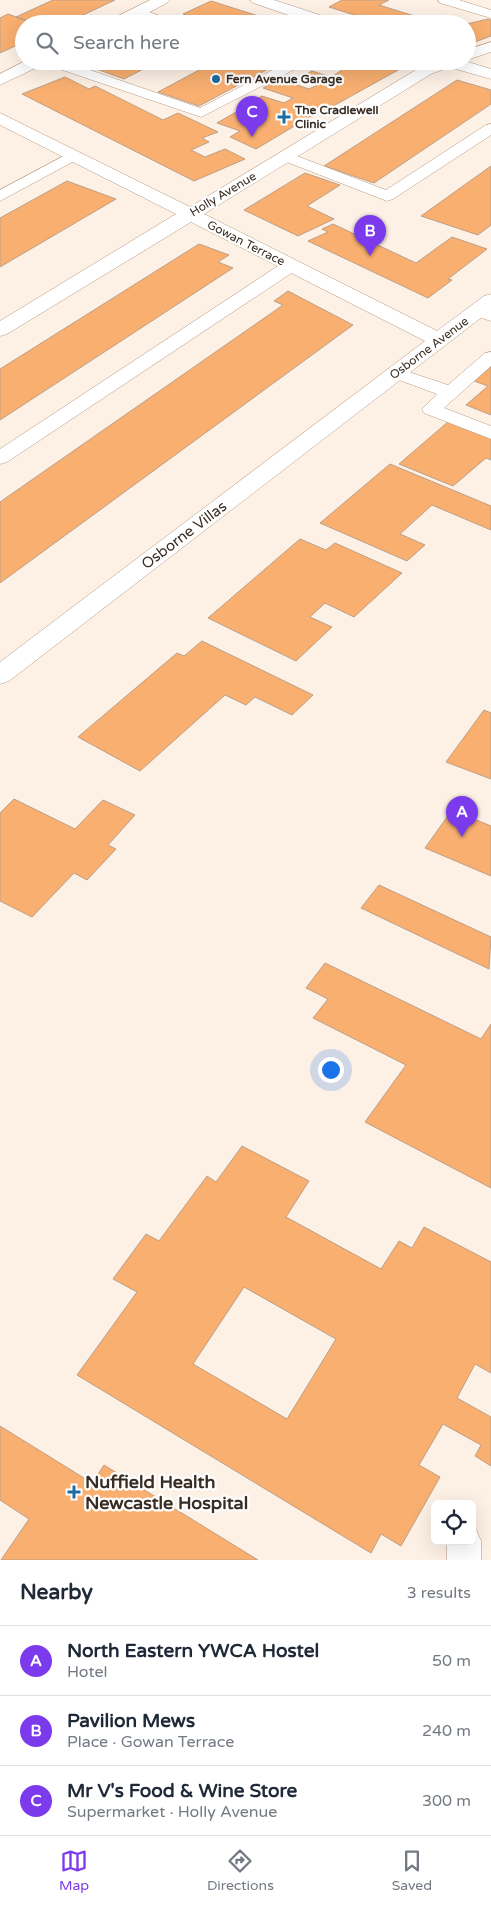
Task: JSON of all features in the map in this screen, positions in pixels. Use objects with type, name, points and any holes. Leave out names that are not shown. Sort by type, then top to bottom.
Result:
[{"type":"street","points":[[131,15],[162,0]]},
{"type":"street","points":[[258,0],[304,15]]},
{"type":"street","points":[[288,10],[307,0]]},
{"type":"street","points":[[476,52],[491,47]]},
{"type":"street","points":[[0,80],[20,70]]},
{"type":"street","name":"Holly Avenue","points":[[0,330],[427,70]]},
{"type":"street","points":[[476,70],[491,74]]},
{"type":"street","name":"Gowan Terrace","points":[[0,118],[439,340]]},
{"type":"street","name":"Osborne Avenue","points":[[368,395],[439,340],[487,309]]},
{"type":"street","name":"Osborne Villas","points":[[0,675],[368,395]]},
{"type":"lane","points":[[449,0],[491,14]]},
{"type":"lane","points":[[137,12],[145,15]]},
{"type":"lane","points":[[76,70],[201,113],[283,70]]},
{"type":"lane","points":[[284,156],[387,196],[491,128]]},
{"type":"lane","points":[[0,196],[73,156]]},
{"type":"lane","points":[[0,458],[290,266]]},
{"type":"lane","points":[[491,357],[431,409],[491,433]]},
{"type":"lane","points":[[397,373],[450,392]]},
{"type":"lane","points":[[464,1545],[464,1560]]},
{"type":"building","points":[[53,0],[115,0],[83,15],[20,15]]},
{"type":"building","points":[[342,0],[389,0],[379,5],[411,15],[354,15],[329,7]]},
{"type":"building","points":[[211,1],[255,15],[186,15],[183,14]]},
{"type":"building","points":[[8,14],[15,16],[15,46],[0,53],[0,18]]},
{"type":"building","points":[[491,20],[491,36],[476,42],[476,22]]},
{"type":"building","points":[[99,70],[142,70],[124,79]]},
{"type":"building","name":"Fern Avenue Garage","points":[[199,70],[266,70],[199,106],[158,92]]},
{"type":"building","points":[[342,70],[398,70],[326,110],[323,109],[256,149],[230,137],[240,131],[217,123],[236,112],[254,118],[265,111],[247,105],[262,96],[284,103],[293,98],[263,88],[279,79],[309,89],[317,85],[298,78],[312,71],[331,77]]},
{"type":"building","points":[[65,77],[89,89],[95,86],[163,120],[178,113],[218,132],[202,138],[209,142],[191,150],[205,157],[225,149],[245,159],[194,181],[22,94]]},
{"type":"building","points":[[457,80],[491,90],[491,104],[374,183],[324,166]]},
{"type":"building","points":[[491,166],[491,225],[478,235],[421,216]]},
{"type":"building","points":[[305,173],[340,185],[307,206],[334,219],[298,236],[244,210]]},
{"type":"building","points":[[67,181],[116,199],[0,267],[0,218]]},
{"type":"building","points":[[333,224],[416,263],[452,237],[487,249],[448,279],[452,280],[428,298],[308,241],[328,232],[322,229]]},
{"type":"building","points":[[199,244],[229,255],[218,262],[233,268],[0,420],[0,369]]},
{"type":"building","points":[[288,291],[353,325],[0,583],[0,502],[283,305],[274,301]]},
{"type":"building","points":[[491,367],[491,415],[466,405],[488,386],[474,381]]},
{"type":"building","points":[[449,421],[491,437],[491,460],[486,458],[453,486],[399,464]]},
{"type":"building","points":[[390,464],[491,506],[491,530],[432,505],[400,534],[425,545],[407,561],[320,523]]},
{"type":"building","points":[[300,539],[326,550],[335,543],[402,573],[354,617],[325,603],[310,617],[332,627],[296,661],[208,618]]},
{"type":"building","points":[[202,641],[313,695],[292,715],[255,697],[246,705],[225,695],[140,771],[78,737],[177,653],[184,656]]},
{"type":"building","points":[[484,710],[491,713],[491,779],[446,762]]},
{"type":"building","points":[[14,799],[75,829],[103,800],[135,815],[108,845],[116,849],[87,880],[74,873],[32,917],[0,901],[0,813]]},
{"type":"building","points":[[452,810],[491,826],[491,876],[425,848]]},
{"type":"building","points":[[379,885],[491,937],[489,969],[361,908]]},
{"type":"building","points":[[325,963],[481,1039],[491,1024],[491,1188],[365,1122],[406,1065],[313,1018],[328,999],[306,988]]},
{"type":"building","points":[[242,1146],[309,1181],[286,1217],[381,1269],[399,1241],[412,1248],[424,1227],[491,1262],[491,1373],[475,1364],[457,1398],[491,1417],[491,1466],[475,1456],[481,1445],[443,1424],[419,1465],[440,1477],[401,1546],[381,1534],[371,1553],[77,1375],[137,1292],[113,1279],[146,1234],[159,1241],[207,1176],[216,1182]],"holes":[[[244,1287],[336,1339],[287,1419],[193,1364]]]},
{"type":"building","name":"Nuffield Health Newcastle Hospital","points":[[0,1426],[92,1483],[104,1465],[258,1560],[1,1560],[29,1519],[0,1500]]},
{"type":"place","name":"Fern Avenue Garage","points":[[216,79]]},
{"type":"place","name":"The Cradlewell Clinic","points":[[284,117]]},
{"type":"place","name":"Mr V's Food & Wine Store","points":[[252,137]]},
{"type":"place","name":"Pavilion Mews","points":[[370,256]]},
{"type":"place","name":"North Eastern YWCA Hostel","points":[[462,837]]},
{"type":"place","name":"Nuffield Health Newcastle Hospital","points":[[74,1492]]}]
